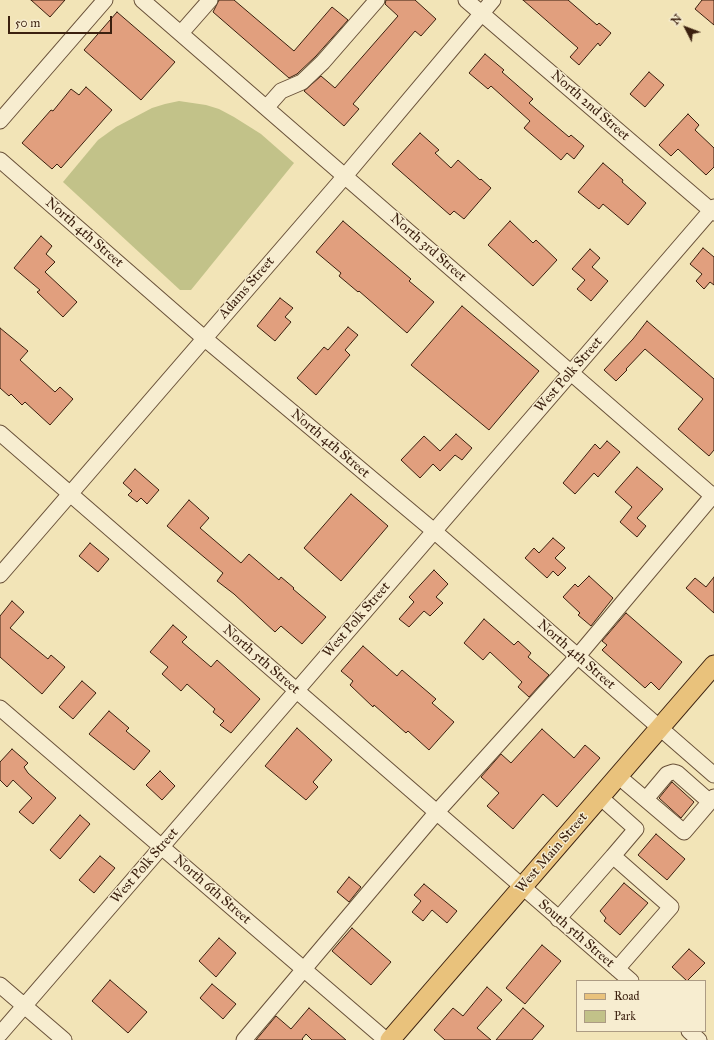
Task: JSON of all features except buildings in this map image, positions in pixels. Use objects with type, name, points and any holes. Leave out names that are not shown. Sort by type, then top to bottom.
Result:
[{"type":"main road","name":"West Main Street","points":[[390,1040],[714,665]]},
{"type":"street","points":[[0,121],[105,0]]},
{"type":"street","name":"North 3rd Street","points":[[142,0],[714,496]]},
{"type":"street","points":[[181,33],[210,0]]},
{"type":"street","points":[[266,108],[281,91],[302,82],[323,62],[377,0]]},
{"type":"street","name":"North 2nd Street","points":[[466,0],[713,210]]},
{"type":"street","name":"Adams Street","points":[[0,575],[344,176],[493,0]]},
{"type":"street","name":"North 4th Street","points":[[0,160],[204,338],[434,531],[714,775]]},
{"type":"street","name":"West Polk Street","points":[[0,1034],[571,372],[713,210]]},
{"type":"street","name":"North 5th Street","points":[[0,433],[522,887]]},
{"type":"street","points":[[244,1040],[436,813],[577,657],[714,496]]},
{"type":"street","name":"North 6th Street","points":[[0,708],[386,1040]]},
{"type":"street","points":[[618,776],[684,832],[712,799],[677,773],[673,772],[667,774],[646,799]]},
{"type":"street","points":[[558,919],[636,829],[600,798]]},
{"type":"street","points":[[613,856],[671,907],[617,969]]},
{"type":"street","name":"South 5th Street","points":[[522,887],[630,980]]},
{"type":"street","points":[[0,985],[64,1040]]},
{"type":"street","points":[[690,1032],[699,1040]]},
{"type":"green space","points":[[179,101],[206,105],[219,109],[234,117],[261,134],[294,163],[191,290],[180,290],[63,182],[98,140],[116,127],[152,108]]}]
